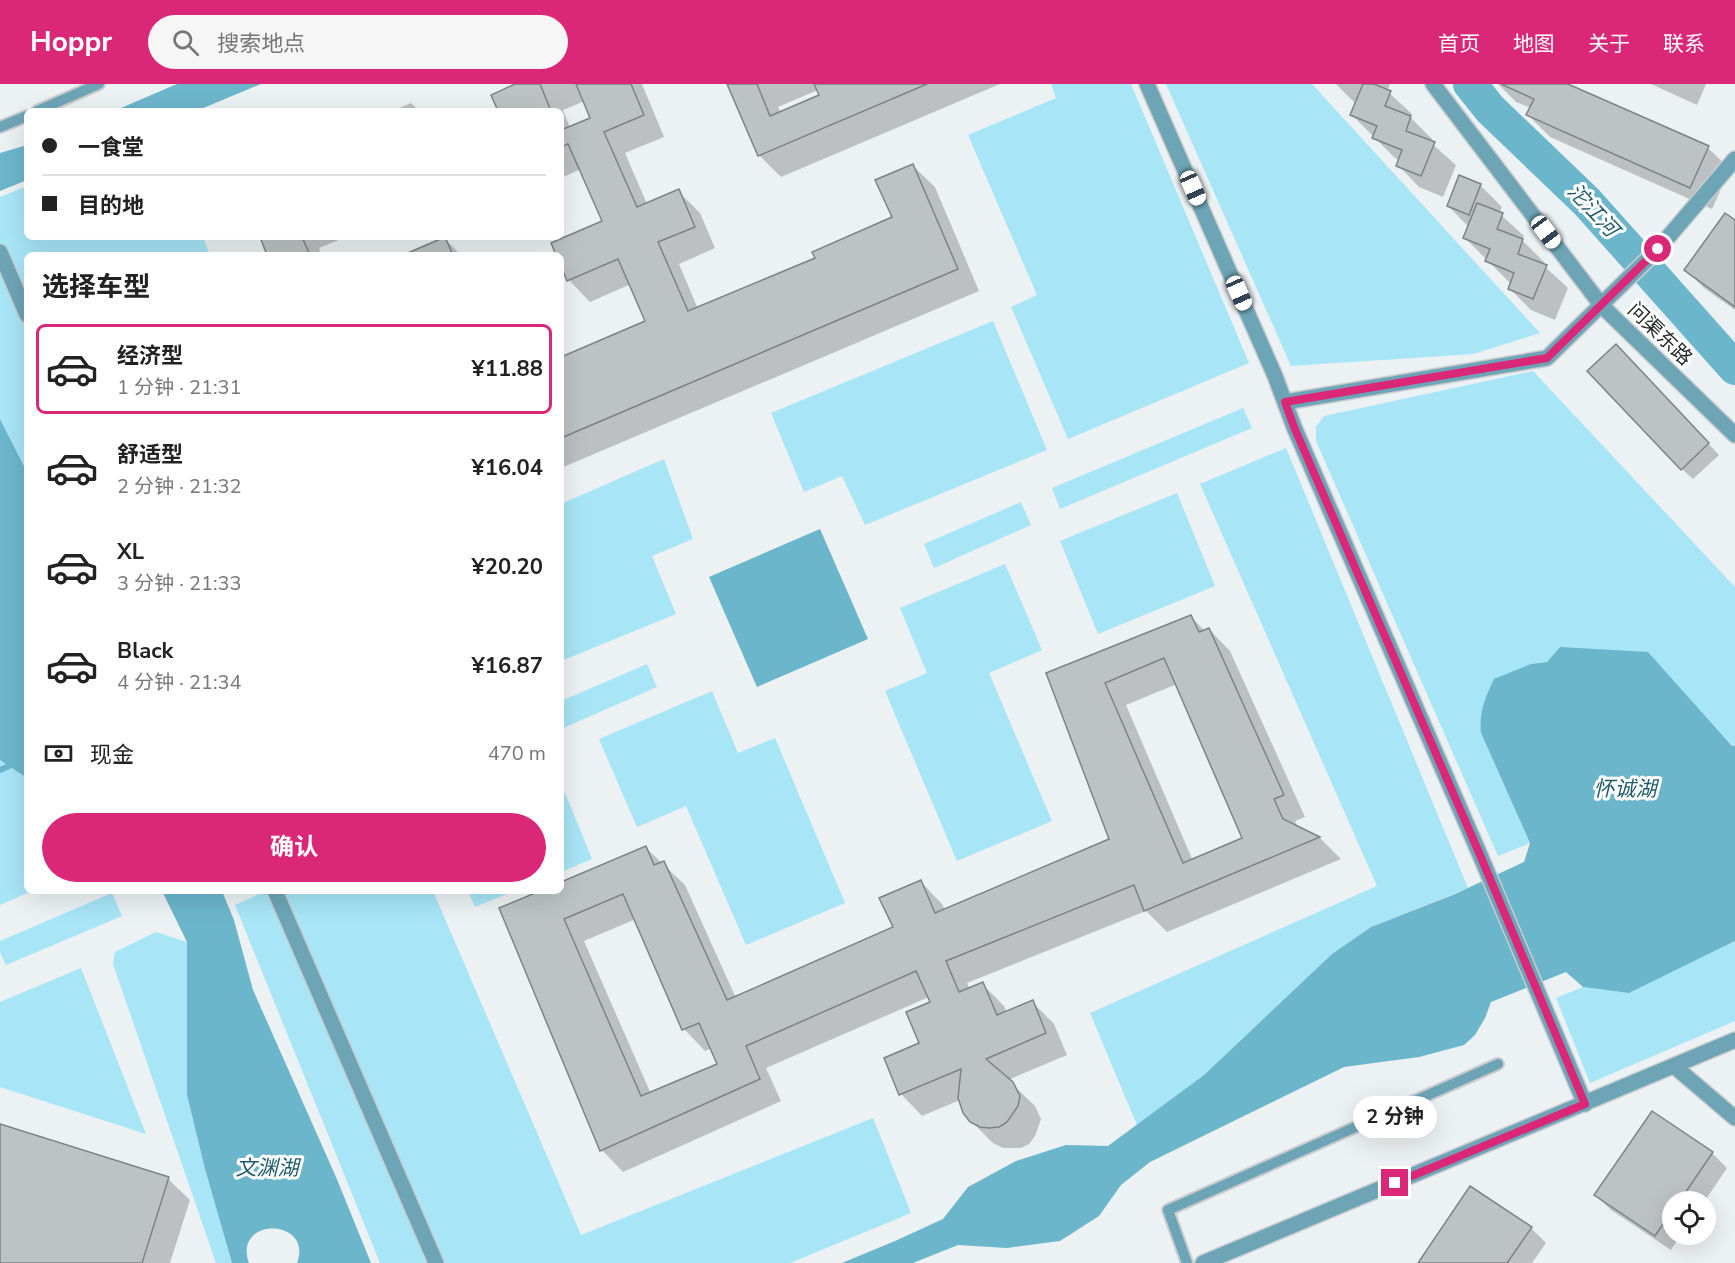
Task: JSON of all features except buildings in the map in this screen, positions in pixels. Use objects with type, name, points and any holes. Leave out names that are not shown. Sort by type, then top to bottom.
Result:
[{"type":"street","points":[[1147,84],[1585,1104]]},
{"type":"street","name":"问渠东路","points":[[1432,84],[1605,303],[1735,435]]},
{"type":"street","points":[[1285,402],[1547,358],[1605,303],[1732,170]]},
{"type":"street","points":[[0,252],[24,308]]},
{"type":"street","points":[[276,894],[436,1263]]},
{"type":"street","points":[[1203,1263],[1735,1040]]},
{"type":"street","points":[[1674,1066],[1735,1118]]},
{"type":"lane","points":[[45,108],[99,84]]},
{"type":"lane","points":[[0,127],[24,117]]},
{"type":"lane","points":[[1187,1263],[1168,1210],[1498,1064]]},
{"type":"shaded area","points":[[1051,84],[1131,84],[1249,363],[1068,439],[1011,307],[1037,295],[968,135],[1056,98]]},
{"type":"shaded area","points":[[1166,84],[1312,84],[1540,333],[1473,354],[1291,366]]},
{"type":"shaded area","points":[[24,187],[24,240],[204,240],[209,252],[24,252],[24,466],[0,419],[0,197]]},
{"type":"shaded area","points":[[993,321],[1047,450],[865,525],[842,476],[804,492],[771,413]]},
{"type":"shaded area","points":[[1533,371],[1735,587],[1735,746],[1560,647],[1547,662],[1531,664],[1481,733],[1530,843],[1498,856],[1316,441],[1316,427],[1324,416]]},
{"type":"shaded area","points":[[1243,408],[1252,428],[1060,509],[1052,488]]},
{"type":"shaded area","points":[[1286,448],[1468,888],[1371,927],[1332,954],[1204,1075],[1137,1125],[1090,1013],[1377,886],[1200,484]]},
{"type":"shaded area","points":[[664,459],[693,539],[652,556],[676,614],[564,660],[564,503]]},
{"type":"shaded area","points":[[1177,493],[1215,586],[1098,634],[1060,541]]},
{"type":"shaded area","points":[[1021,502],[1031,525],[934,568],[924,544]]},
{"type":"shaded area","points":[[1005,564],[1042,650],[989,673],[1052,821],[957,861],[885,691],[927,673],[900,608]]},
{"type":"shaded area","points":[[647,664],[657,687],[564,728],[564,700]]},
{"type":"shaded area","points":[[712,691],[738,753],[775,738],[845,903],[746,945],[686,806],[637,827],[599,739]]},
{"type":"shaded area","points":[[0,760],[24,776],[25,894],[0,905]]},
{"type":"shaded area","points":[[564,790],[592,859],[564,871]]},
{"type":"shaded area","points":[[110,894],[112,894],[122,916],[6,965],[0,952],[0,941]]},
{"type":"shaded area","points":[[259,894],[434,894],[581,1235],[873,1118],[911,1213],[790,1263],[380,1263],[235,905]]},
{"type":"shaded area","points":[[469,894],[507,894],[475,907]]},
{"type":"shaded area","points":[[156,932],[187,942],[187,1095],[232,1263],[216,1263],[113,964],[115,952]]},
{"type":"shaded area","points":[[1735,941],[1735,1021],[1590,1083],[1556,998],[1583,987],[1629,993]]},
{"type":"shaded area","points":[[81,968],[146,1134],[0,1087],[0,1002]]},
{"type":"water","points":[[177,84],[261,84],[203,108],[121,108]]},
{"type":"water","points":[[24,146],[24,181],[0,191],[0,153]]},
{"type":"water","points":[[0,419],[24,466],[24,776],[0,760]]},
{"type":"water","points":[[820,529],[868,639],[757,687],[709,577]]},
{"type":"water","name":"怀诚湖","points":[[1560,647],[1648,652],[1731,745],[1735,746],[1735,941],[1629,993],[1583,987],[1566,972],[1491,1002],[1475,1035],[1464,1045],[1419,1057],[1344,1067],[1150,1162],[1121,1185],[1099,1216],[1060,1241],[1007,1248],[958,1245],[913,1263],[842,1263],[943,1219],[968,1187],[1016,1161],[1066,1145],[1108,1146],[1204,1075],[1332,954],[1371,927],[1455,894],[1524,862],[1530,843],[1481,733],[1482,712],[1494,679],[1531,664],[1547,662]]},
{"type":"water","name":"文渊湖","points":[[163,894],[223,894],[234,920],[253,990],[336,1177],[371,1263],[297,1263],[299,1248],[294,1237],[285,1231],[273,1228],[261,1230],[252,1237],[247,1248],[249,1263],[232,1263],[187,1095],[187,942]]},
{"type":"waterway","name":"沱江河","points":[[1470,84],[1490,109],[1587,202],[1735,368]]},
{"type":"waterway","points":[[0,770],[9,766]]},
{"type":"route","points":[[1395,1183],[1585,1104],[1285,402],[1547,358],[1658,249]]}]
